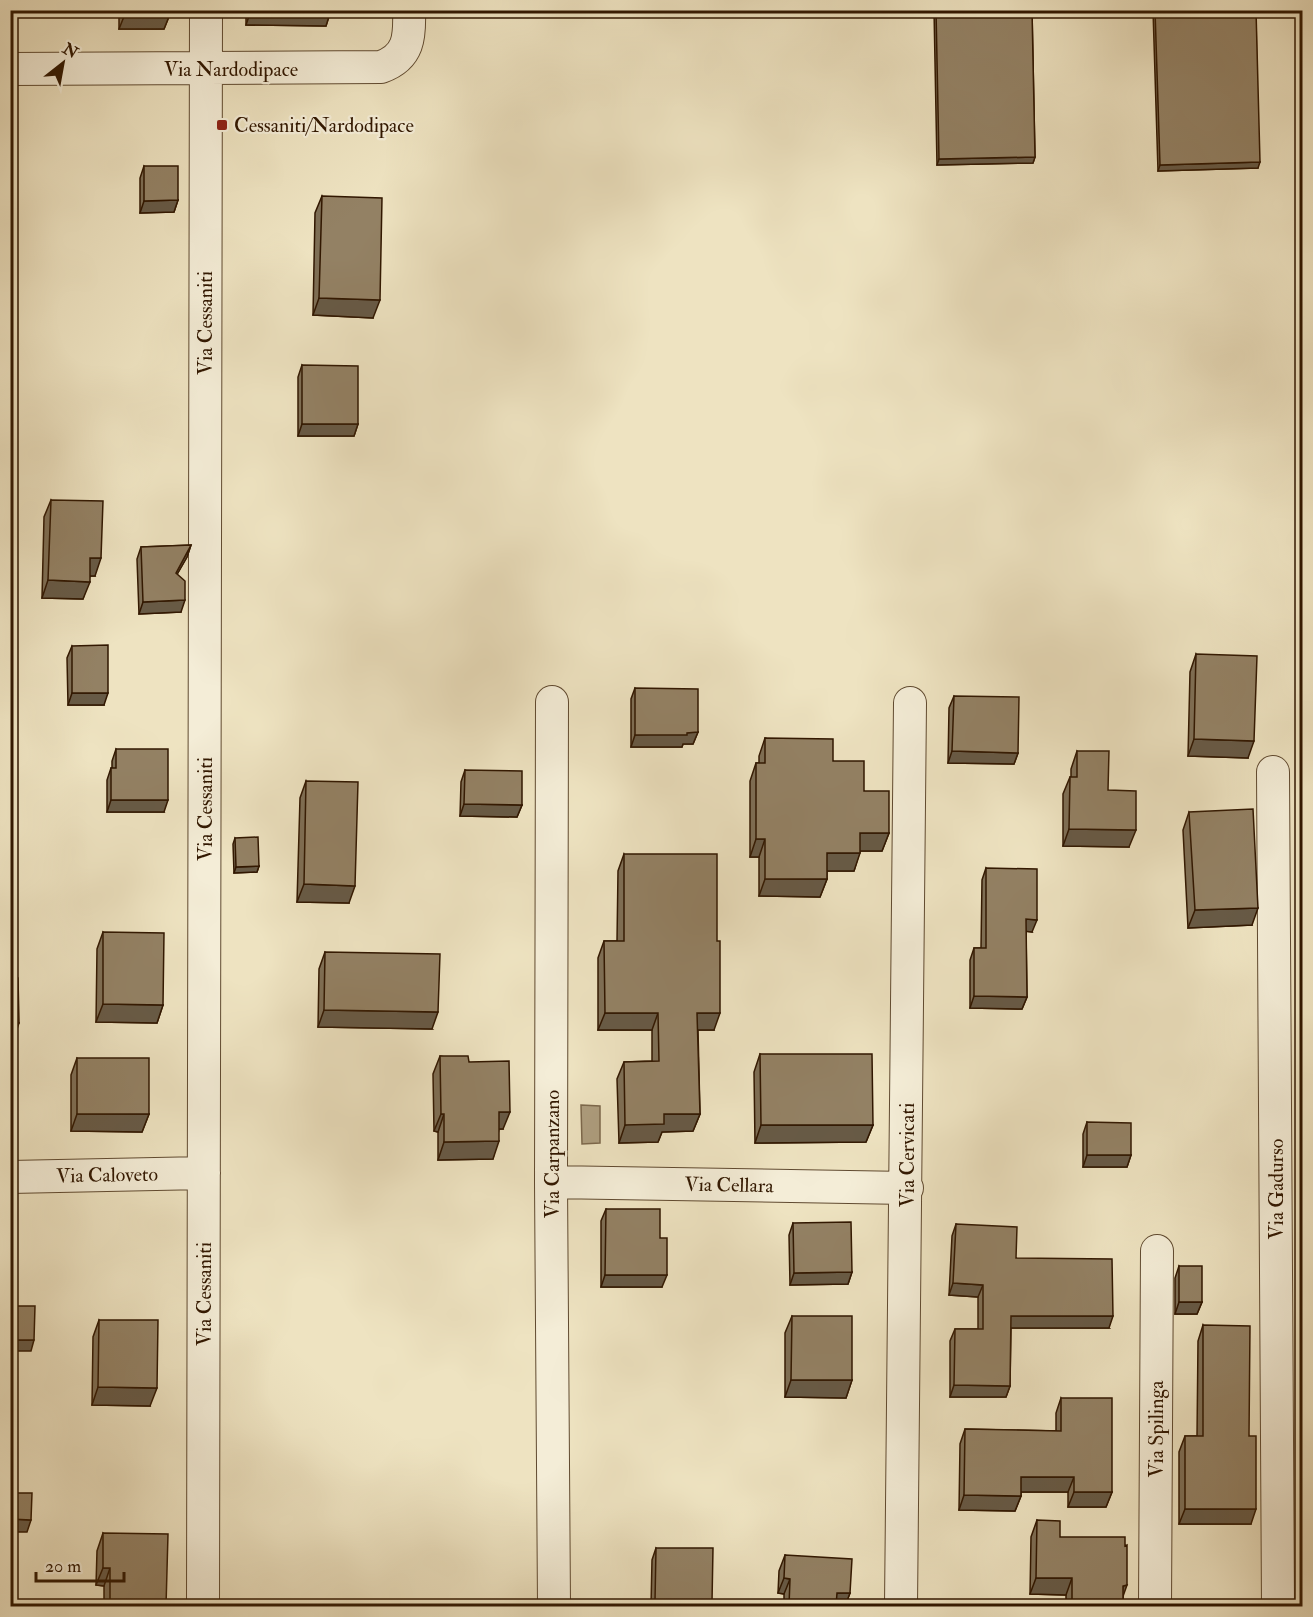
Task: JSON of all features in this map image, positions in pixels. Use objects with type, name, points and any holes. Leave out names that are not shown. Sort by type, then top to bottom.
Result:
[{"type":"street","name":"Via Cessaniti","points":[[203,1606],[206,10]]},
{"type":"street","name":"Via Nardodipace","points":[[10,69],[381,67],[397,60],[408,41],[409,10]]},
{"type":"street","name":"Via Carpanzano","points":[[552,702],[551,1182],[554,1606]]},
{"type":"street","name":"Via Cervicati","points":[[901,1606],[907,1188],[910,703]]},
{"type":"street","name":"Via Gadurso","points":[[1273,772],[1278,1606]]},
{"type":"street","name":"Via Caloveto","points":[[10,1177],[204,1173]]},
{"type":"street","name":"Via Cellara","points":[[551,1182],[907,1188]]},
{"type":"street","name":"Via Spilinga","points":[[1155,1606],[1157,1251]]},
{"type":"shaded area","points":[[581,1105],[600,1106],[600,1143],[582,1144]]},
{"type":"building","points":[[125,10],[170,10],[170,14],[125,14]]},
{"type":"building","points":[[936,10],[1032,10],[1035,157],[939,159]]},
{"type":"building","points":[[1155,10],[1256,10],[1260,162],[1160,165]]},
{"type":"building","points":[[144,166],[178,166],[178,200],[144,201]]},
{"type":"building","points":[[322,196],[382,198],[380,300],[319,298]]},
{"type":"building","points":[[302,365],[358,366],[358,424],[302,424]]},
{"type":"building","points":[[51,500],[103,501],[101,558],[90,558],[90,582],[48,580]]},
{"type":"building","points":[[191,545],[176,573],[185,581],[185,600],[143,602],[141,547]]},
{"type":"building","points":[[108,645],[108,693],[72,693],[72,646]]},
{"type":"building","points":[[1196,654],[1257,656],[1254,741],[1194,739]]},
{"type":"building","points":[[635,688],[698,689],[698,732],[687,733],[687,735],[635,735]]},
{"type":"building","points":[[954,696],[1019,697],[1018,753],[952,751]]},
{"type":"building","points":[[10,706],[14,706],[15,803],[10,803]]},
{"type":"building","points":[[765,738],[833,739],[833,761],[864,761],[864,791],[889,791],[889,833],[860,833],[860,853],[827,853],[827,879],[765,879],[765,839],[756,839],[756,763],[765,763]]},
{"type":"building","points":[[116,749],[168,749],[168,800],[111,800],[111,768],[116,768]]},
{"type":"building","points":[[1077,751],[1109,751],[1108,790],[1136,791],[1136,830],[1069,829],[1070,777],[1077,777]]},
{"type":"building","points":[[465,770],[522,771],[522,805],[464,804]]},
{"type":"building","points":[[306,781],[358,782],[355,886],[304,884]]},
{"type":"building","points":[[1253,809],[1258,908],[1195,910],[1189,812]]},
{"type":"building","points":[[258,837],[259,866],[236,867],[235,838]]},
{"type":"building","points":[[624,854],[717,854],[720,1013],[697,1013],[700,1114],[664,1114],[664,1124],[625,1125],[624,1062],[659,1061],[658,1013],[605,1013],[604,941],[624,941]]},
{"type":"building","points":[[986,868],[1037,869],[1037,920],[1026,919],[1027,997],[974,996],[974,948],[986,948]]},
{"type":"building","points":[[103,932],[164,933],[163,1005],[103,1004]]},
{"type":"building","points":[[325,952],[440,954],[438,1012],[324,1010]]},
{"type":"building","points":[[10,978],[18,978],[19,1023],[10,1023]]},
{"type":"building","points":[[760,1054],[872,1054],[873,1125],[761,1125]]},
{"type":"building","points":[[440,1056],[468,1056],[469,1062],[509,1061],[510,1112],[499,1112],[499,1141],[444,1142]]},
{"type":"building","points":[[77,1058],[149,1058],[149,1114],[77,1114]]},
{"type":"building","points":[[1087,1122],[1131,1123],[1131,1155],[1087,1155]]},
{"type":"building","points":[[606,1209],[660,1209],[660,1238],[667,1238],[667,1275],[605,1275]]},
{"type":"building","points":[[851,1222],[852,1272],[794,1273],[793,1223]]},
{"type":"building","points":[[956,1224],[1017,1227],[1016,1258],[1112,1259],[1113,1316],[1011,1316],[1010,1386],[954,1385],[955,1329],[983,1329],[983,1285],[953,1283]]},
{"type":"building","points":[[1179,1266],[1202,1266],[1202,1302],[1179,1302]]},
{"type":"building","points":[[10,1306],[35,1306],[34,1340],[14,1340],[15,1397],[10,1397]]},
{"type":"building","points":[[792,1316],[852,1316],[852,1380],[791,1380]]},
{"type":"building","points":[[99,1320],[158,1320],[157,1388],[98,1387]]},
{"type":"building","points":[[1203,1325],[1250,1326],[1249,1436],[1256,1436],[1256,1509],[1185,1509],[1185,1436],[1203,1436]]},
{"type":"building","points":[[1061,1398],[1112,1398],[1112,1492],[1074,1492],[1074,1477],[1021,1477],[1021,1496],[964,1495],[965,1429],[1061,1431]]},
{"type":"building","points":[[10,1493],[32,1493],[31,1520],[10,1519]]},
{"type":"building","points":[[1037,1520],[1060,1521],[1060,1537],[1125,1537],[1127,1585],[1123,1586],[1123,1606],[1072,1606],[1072,1578],[1036,1578]]},
{"type":"building","points":[[103,1533],[168,1534],[166,1606],[110,1605],[110,1568],[103,1568]]},
{"type":"building","points":[[656,1548],[713,1548],[712,1602],[655,1601]]},
{"type":"building","points":[[785,1555],[852,1559],[850,1593],[837,1593],[836,1606],[789,1606],[790,1579],[784,1578]]},
{"type":"building","points":[[1189,1600],[1256,1601],[1256,1606],[1189,1606]]},
{"type":"place","name":"Cessaniti/Nardodipace","points":[[222,125]]}]
